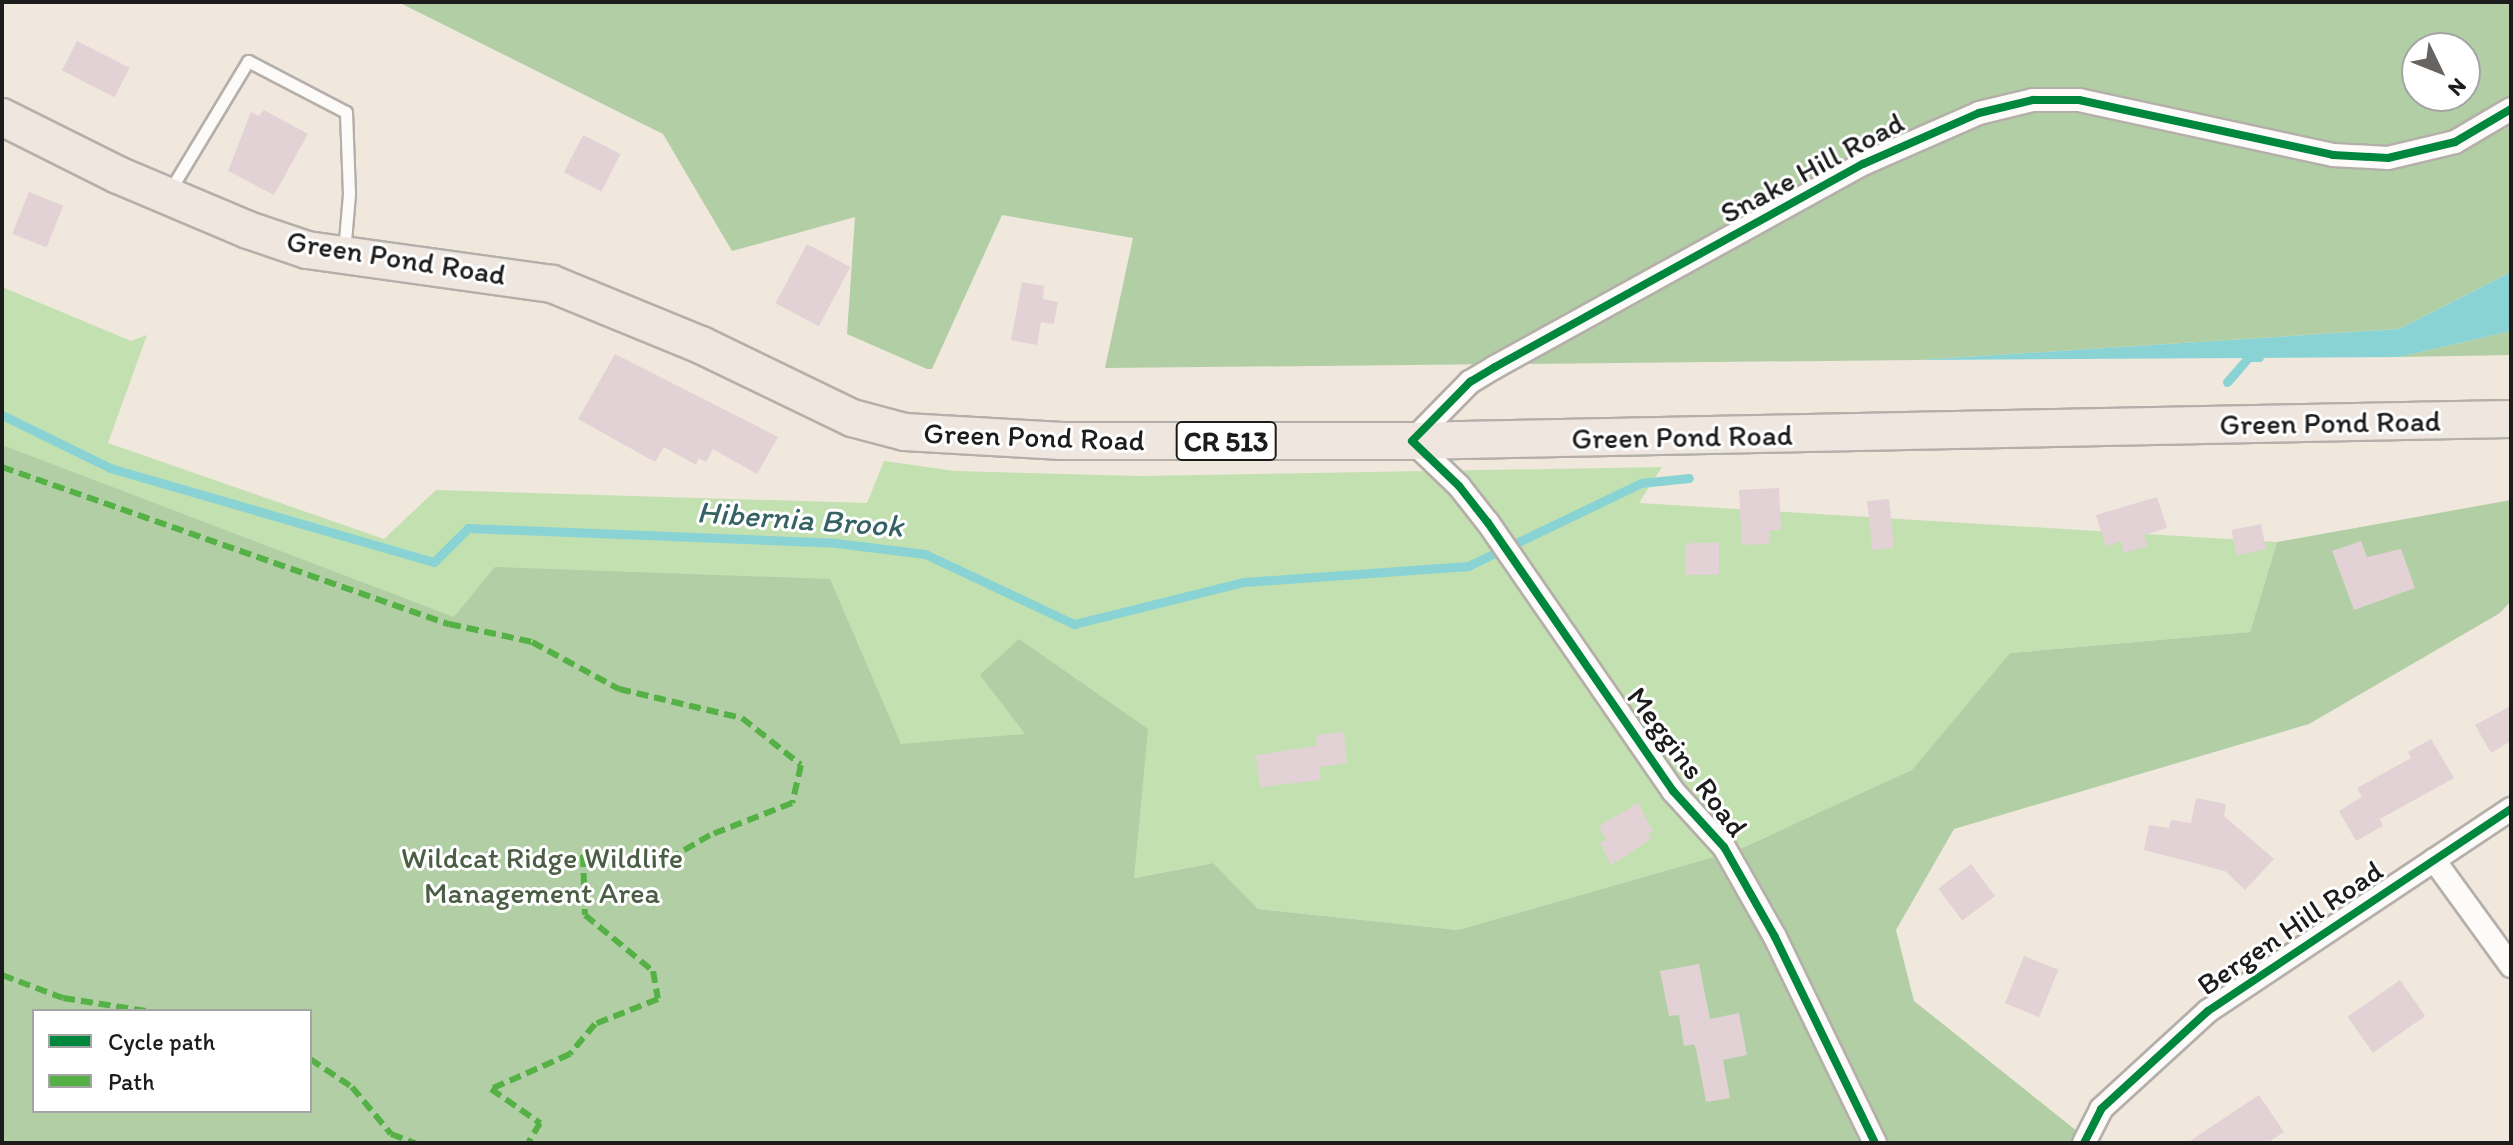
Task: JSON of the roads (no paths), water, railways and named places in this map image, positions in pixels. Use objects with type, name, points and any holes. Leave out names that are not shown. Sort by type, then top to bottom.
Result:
[{"type":"main road","name":"Green Pond Road","points":[[2,117],[167,196],[248,230],[307,250],[552,284],[701,345],[852,418],[905,432],[1062,441],[1412,441],[2511,419]]},
{"type":"street","name":"Snake Hill Road","points":[[1412,441],[1482,374],[1863,164],[1979,113],[2033,100],[2079,100],[2333,155],[2388,158],[2455,142],[2511,109]]},
{"type":"street","name":"Meggins Road","points":[[1412,441],[1488,523],[1673,791],[1724,847],[1794,975],[1875,1143]]},
{"type":"street","name":"Bergen Hill Road","points":[[2084,1143],[2101,1109],[2208,1011],[2511,809]]},
{"type":"street","points":[[2434,860],[2511,966]]},
{"type":"lane","points":[[167,196],[248,61],[346,112],[349,194],[344,255]]},
{"type":"water","points":[[2511,272],[2511,331],[2399,357],[1919,360],[2399,329]]},
{"type":"waterway","name":"Hibernia Brook","points":[[2227,382],[2249,357],[2259,357]]},
{"type":"waterway","name":"Hibernia Brook","points":[[2,415],[110,468],[434,562],[468,528],[836,543],[925,554],[1074,624],[1244,582],[1468,566],[1641,483],[1689,478]]},
{"type":"park label","name":"Wildcat Ridge Wildlife Management Area","points":[[542,875]]}]
